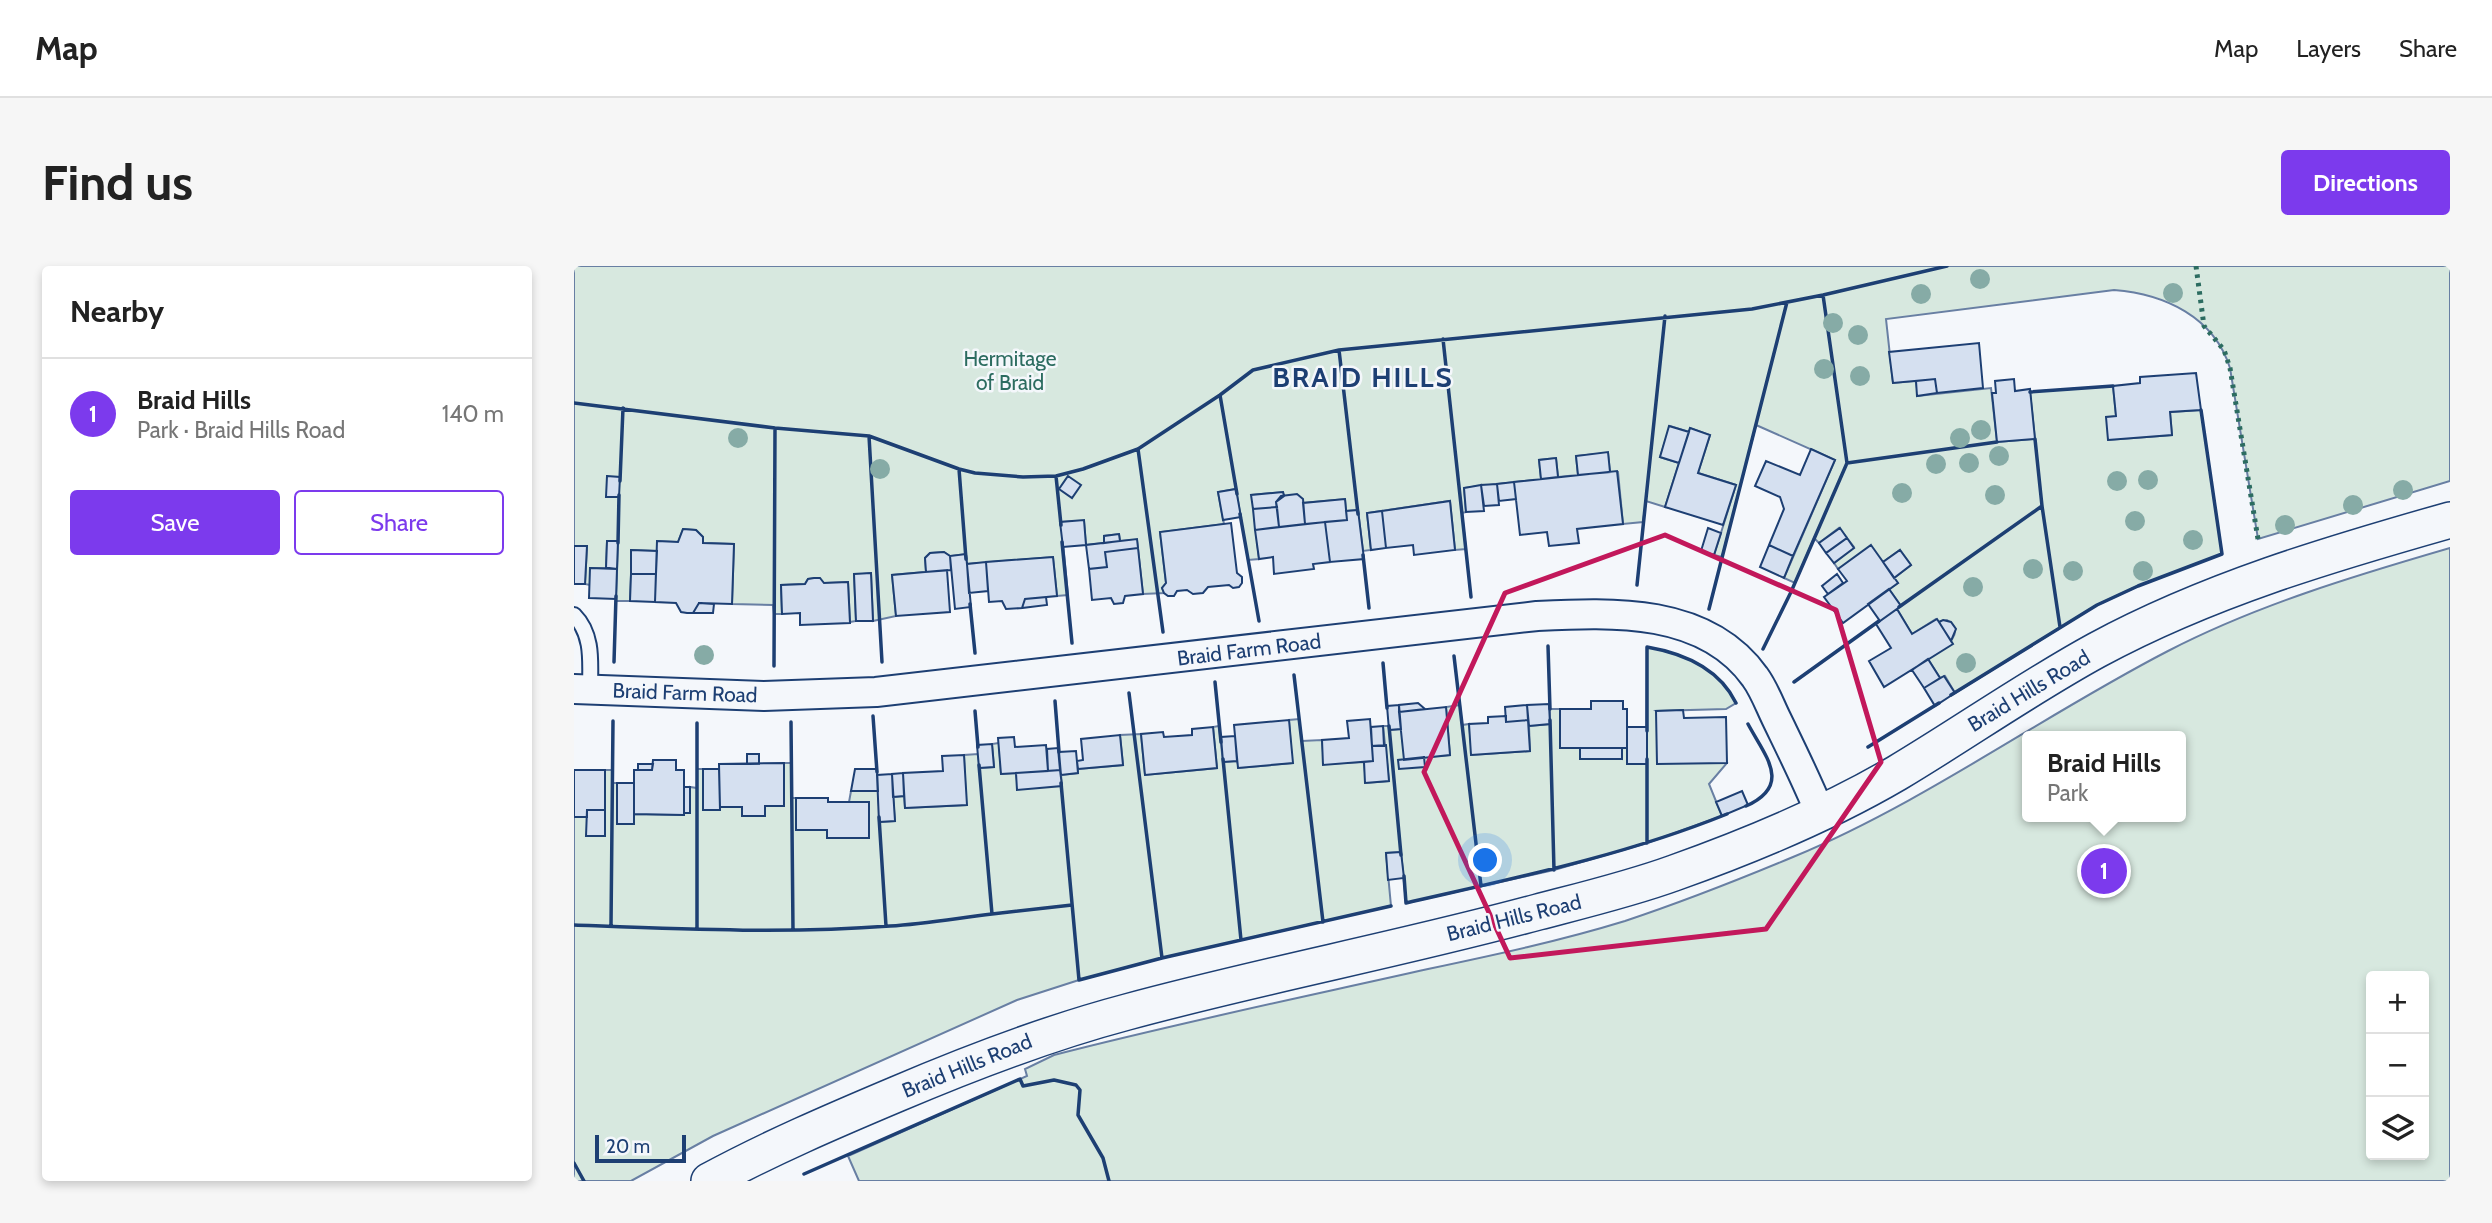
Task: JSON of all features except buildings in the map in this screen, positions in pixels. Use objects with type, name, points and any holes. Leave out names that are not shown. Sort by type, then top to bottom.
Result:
[{"type":"street","name":"Braid Hills Road","points":[[709,1181],[816,1128],[1034,1040],[1129,1011],[1485,927],[1594,898],[1713,859],[1820,813],[1893,775],[2102,647],[2201,601],[2352,548],[2450,520]]},
{"type":"street","name":"Braid Farm Road","points":[[582,689],[764,696],[876,692],[1537,616],[1620,615],[1655,618],[1687,626],[1718,642],[1738,658],[1756,678],[1820,813]]},
{"type":"lane","points":[[574,615],[587,635],[590,656],[582,689]]},
{"type":"highlighted area","points":[[1665,535],[1836,610],[1881,762],[1766,929],[1510,958],[1424,772],[1505,593]]},
{"type":"green space","name":"Hermitage of Braid","points":[[574,266],[2450,266],[2450,481],[2258,539],[2230,368],[2223,350],[2200,322],[2185,311],[2151,297],[2114,290],[1886,319],[1893,383],[1916,381],[1918,396],[1991,388],[1997,442],[2035,439],[2030,392],[2113,386],[2116,416],[2109,440],[2172,435],[2170,412],[2201,410],[2222,554],[2138,586],[2097,605],[1955,693],[1945,676],[1940,678],[1928,659],[1954,636],[1953,625],[1947,620],[1939,622],[1936,619],[1912,634],[1897,609],[1901,606],[1889,589],[1898,583],[1894,578],[1911,565],[1900,550],[1883,562],[1838,569],[1834,563],[1854,547],[1839,528],[1819,543],[1814,538],[1795,583],[1784,578],[1835,460],[1756,425],[1722,557],[1714,555],[1736,485],[1698,473],[1710,435],[1690,428],[1689,432],[1670,426],[1660,457],[1679,463],[1665,507],[1646,501],[1643,522],[1623,524],[1618,472],[1610,472],[1608,453],[1576,456],[1578,475],[1558,477],[1556,458],[1539,460],[1541,479],[1464,488],[1466,512],[1462,513],[1466,549],[1455,550],[1450,501],[1367,513],[1371,550],[1363,551],[1358,510],[1346,511],[1345,499],[1303,503],[1284,496],[1283,492],[1252,495],[1259,559],[1248,560],[1236,489],[1218,492],[1224,524],[1160,532],[1166,583],[1162,588],[1164,593],[1143,594],[1137,540],[1120,541],[1119,534],[1104,536],[1104,543],[1086,545],[1084,521],[1061,522],[1068,595],[1057,596],[1053,557],[967,564],[966,554],[950,556],[944,552],[930,553],[925,558],[926,572],[892,575],[896,616],[873,621],[871,573],[854,575],[856,621],[850,622],[848,582],[824,583],[817,578],[808,579],[805,584],[781,585],[782,614],[774,614],[773,605],[732,604],[734,544],[703,543],[703,537],[696,530],[683,529],[678,542],[657,541],[657,551],[632,550],[630,601],[616,601],[618,542],[607,542],[606,568],[590,568],[590,585],[585,584],[587,546],[574,546]]},
{"type":"green space","points":[[2450,548],[2450,1181],[859,1181],[848,1156],[1027,1076],[1025,1069],[1054,1055],[1502,953],[1625,921],[1710,890],[1842,835],[1890,811],[2022,734],[2022,822],[2186,822],[2186,731],[2028,731],[2168,651],[2236,619],[2306,593]]},
{"type":"green space","points":[[1647,647],[1673,653],[1710,671],[1729,691],[1736,703],[1726,709],[1656,711],[1727,763],[1709,784],[1722,816],[1647,843],[1554,870],[1406,903],[1401,852],[1386,853],[1391,906],[1162,958],[1017,1000],[713,1136],[631,1181],[574,1181],[574,817],[587,817],[587,836],[605,836],[605,770],[612,770],[612,783],[617,783],[617,823],[633,824],[634,814],[690,813],[690,787],[697,788],[697,769],[703,769],[720,807],[742,807],[742,816],[764,816],[765,806],[784,805],[784,763],[791,763],[792,798],[796,798],[827,830],[827,838],[868,838],[869,803],[849,802],[851,791],[878,791],[880,822],[895,821],[893,797],[904,796],[905,808],[966,805],[964,755],[978,754],[980,768],[994,767],[992,744],[999,743],[1001,774],[1016,773],[1018,789],[1062,785],[1061,775],[1078,773],[1078,769],[1123,765],[1120,735],[1141,734],[1145,775],[1217,768],[1213,727],[1219,726],[1223,762],[1237,761],[1239,768],[1292,763],[1289,720],[1299,719],[1302,741],[1322,740],[1324,764],[1364,762],[1366,783],[1389,781],[1383,726],[1389,726],[1390,730],[1401,729],[1424,757],[1450,755],[1446,707],[1460,705],[1462,725],[1469,724],[1472,755],[1530,751],[1529,726],[1550,724],[1550,709],[1560,709],[1580,748],[1622,759],[1622,748],[1627,748],[1627,764],[1646,764]]},
{"type":"hedge","points":[[2196,266],[2204,326],[2224,350],[2230,368],[2258,539]]},
{"type":"wall","points":[[574,403],[775,428],[869,436],[975,473],[1023,477],[1056,476],[1138,449],[1253,370],[1339,350],[1752,309],[1947,266]]},
{"type":"wall","points":[[1823,295],[1847,463],[1997,442]]},
{"type":"wall","points":[[1709,609],[1787,302]]},
{"type":"wall","points":[[1637,585],[1665,316]]},
{"type":"wall","points":[[1443,339],[1471,597]]},
{"type":"wall","points":[[1339,350],[1358,514]]},
{"type":"wall","points":[[2030,392],[2113,386]]},
{"type":"wall","points":[[1220,395],[1237,494]]},
{"type":"wall","points":[[620,481],[623,408]]},
{"type":"wall","points":[[1951,695],[2097,605],[2138,586],[2222,554],[2201,410]]},
{"type":"wall","points":[[774,666],[775,428]]},
{"type":"wall","points":[[869,436],[882,662]]},
{"type":"wall","points":[[2035,439],[2060,627]]},
{"type":"wall","points":[[1138,449],[1163,632]]},
{"type":"wall","points":[[1763,649],[1847,463]]},
{"type":"wall","points":[[959,469],[966,559]]},
{"type":"wall","points":[[1056,476],[1061,525]]},
{"type":"wall","points":[[618,543],[619,495]]},
{"type":"wall","points":[[1899,607],[2042,506]]},
{"type":"wall","points":[[1240,514],[1259,621]]},
{"type":"wall","points":[[1062,542],[1072,643]]},
{"type":"wall","points":[[1363,555],[1369,608]]},
{"type":"wall","points":[[614,662],[616,596]]},
{"type":"wall","points":[[970,604],[975,653]]},
{"type":"wall","points":[[1794,682],[1879,621]]},
{"type":"wall","points":[[1548,646],[1550,709]]},
{"type":"wall","points":[[1647,731],[1647,647],[1673,653],[1710,671],[1729,691],[1736,703]]},
{"type":"wall","points":[[1454,656],[1481,886]]},
{"type":"wall","points":[[1383,663],[1387,708]]},
{"type":"wall","points":[[1294,675],[1323,922]]},
{"type":"wall","points":[[1215,682],[1221,742]]},
{"type":"wall","points":[[1129,693],[1162,958]]},
{"type":"wall","points":[[1055,701],[1059,752]]},
{"type":"wall","points":[[1868,747],[1939,703]]},
{"type":"wall","points":[[975,711],[978,747]]},
{"type":"wall","points":[[873,716],[877,772]]},
{"type":"wall","points":[[1550,720],[1554,870]]},
{"type":"wall","points":[[611,926],[613,721]]},
{"type":"wall","points":[[791,722],[793,930]]},
{"type":"wall","points":[[697,723],[697,929]]},
{"type":"wall","points":[[1746,806],[1769,789],[1772,779],[1767,758],[1748,724]]},
{"type":"wall","points":[[1389,726],[1401,855]]},
{"type":"wall","points":[[1223,759],[1241,940]]},
{"type":"wall","points":[[1647,759],[1647,843]]},
{"type":"wall","points":[[979,765],[992,914],[1072,905]]},
{"type":"wall","points":[[1061,783],[1079,980],[1162,958],[1391,906]]},
{"type":"wall","points":[[1404,876],[1406,903],[1608,854],[1727,814]]},
{"type":"wall","points":[[879,817],[886,926]]},
{"type":"wall","points":[[574,925],[811,930],[903,925],[992,914]]},
{"type":"wall","points":[[804,1174],[1020,1079],[1023,1086],[1054,1080],[1076,1085],[1080,1090],[1078,1115],[1103,1158],[1109,1181]]},
{"type":"wall","points":[[574,1163],[584,1181]]},
{"type":"place","name":"Braid Hills","points":[[2104,871]]},
{"type":"district","name":"BRAID HILLS","points":[[1363,377]]}]
